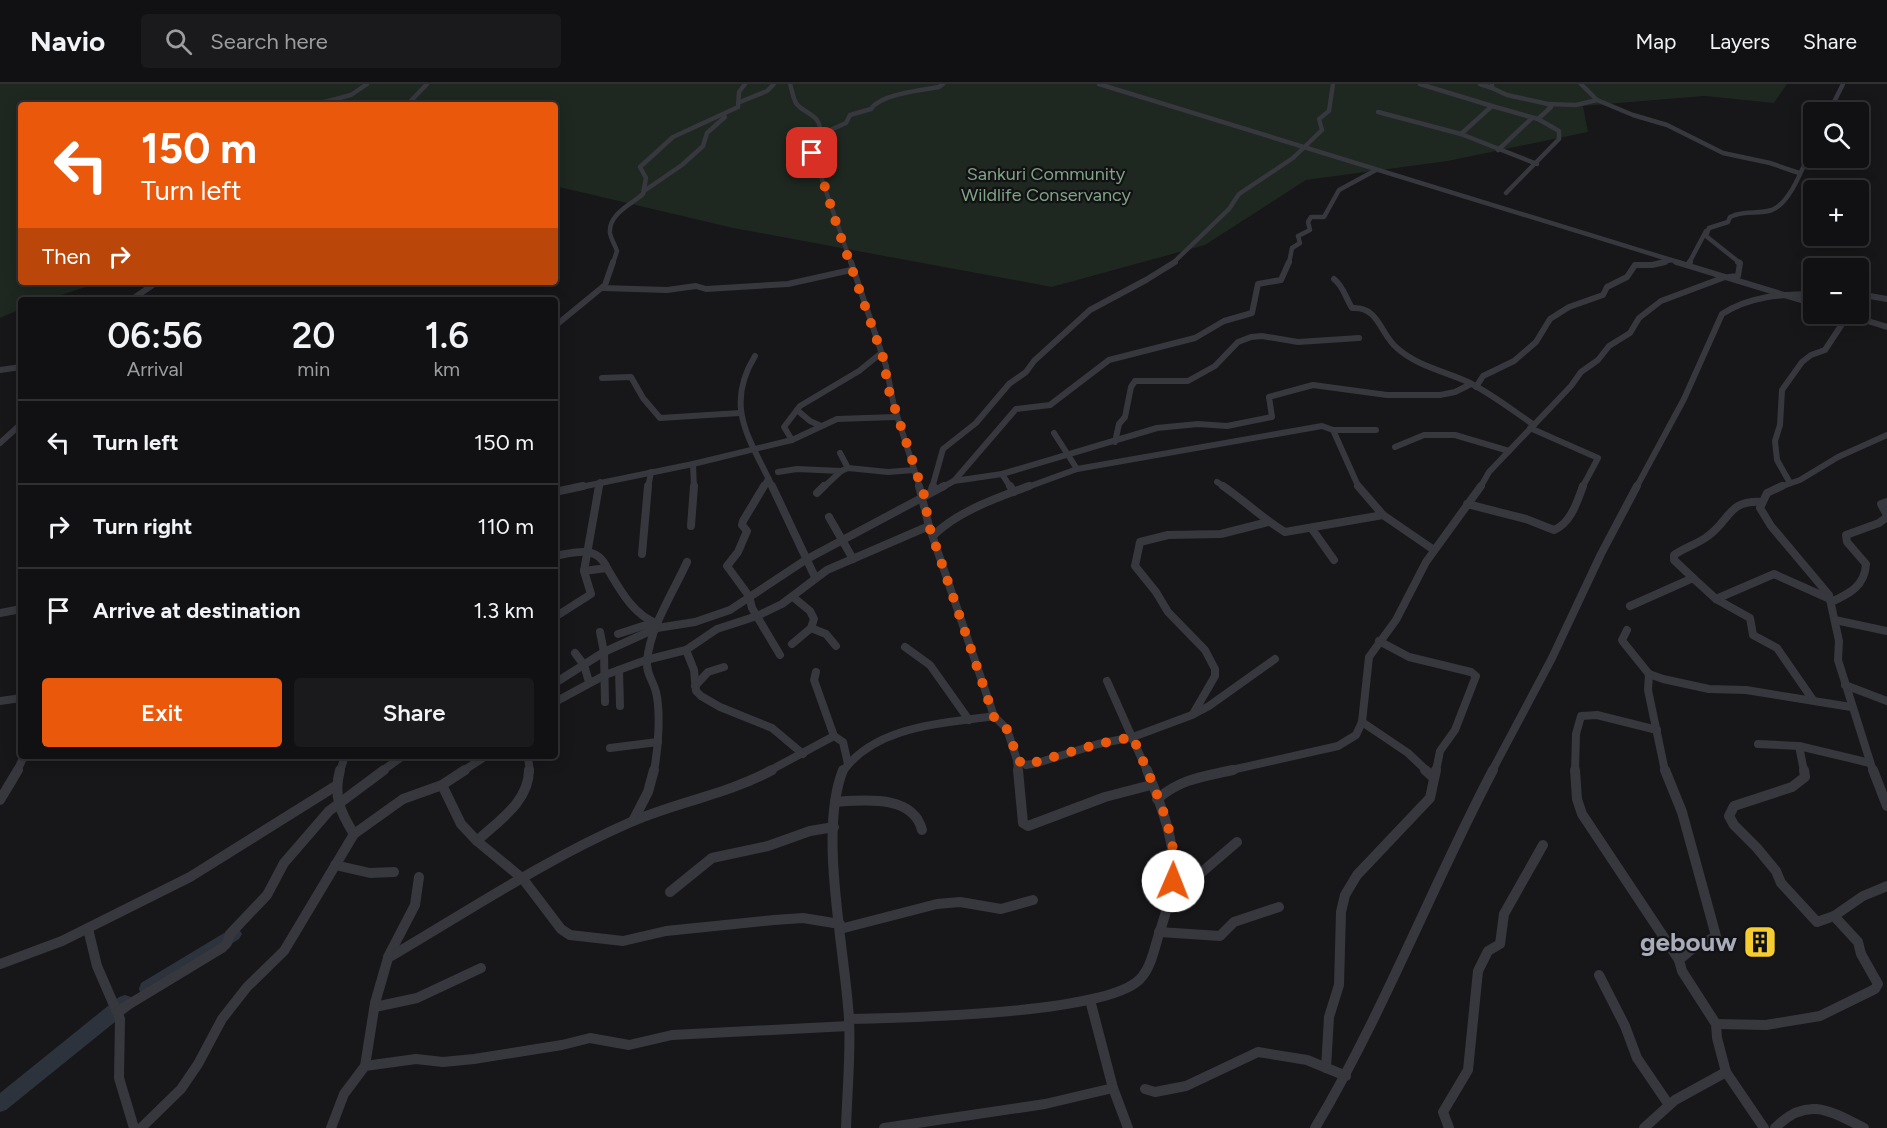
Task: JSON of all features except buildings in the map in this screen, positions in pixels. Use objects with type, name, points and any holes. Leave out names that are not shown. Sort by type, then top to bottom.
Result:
[{"type":"street","points":[[324,102],[351,95],[368,84]]},
{"type":"street","points":[[410,102],[427,84]]},
{"type":"street","points":[[558,323],[607,282],[618,251],[610,235],[610,224],[614,218],[635,202],[644,191],[682,165],[703,146],[707,133],[738,107],[739,92],[746,84]]},
{"type":"street","points":[[740,102],[766,91],[774,84]]},
{"type":"street","points":[[790,84],[796,104],[816,117],[819,135]]},
{"type":"street","points":[[943,84],[939,87],[900,94],[874,104],[871,109],[850,115],[846,123],[819,135],[811,148],[851,270],[886,366],[885,376],[896,417],[924,495],[929,526],[994,717]]},
{"type":"street","points":[[1099,84],[1803,301]]},
{"type":"street","points":[[931,492],[943,449],[976,423],[1009,384],[1026,372],[1034,361],[1090,310],[1173,263],[1229,209],[1239,194],[1293,158],[1322,130],[1319,119],[1329,111],[1333,84]]},
{"type":"street","points":[[1420,84],[1535,118],[1559,131],[1558,140],[1537,164],[1506,193]]},
{"type":"street","points":[[1480,84],[1492,86],[1508,95],[1548,105],[1576,105],[1597,100]]},
{"type":"street","points":[[1581,84],[1597,100],[1633,115],[1667,125],[1723,153],[1770,163],[1799,173]]},
{"type":"street","points":[[1834,102],[1843,84]]},
{"type":"street","points":[[1498,150],[1551,107],[1548,105]]},
{"type":"street","points":[[1461,134],[1492,106]]},
{"type":"street","points":[[1378,112],[1461,134],[1537,164]]},
{"type":"street","points":[[644,191],[646,178],[640,167],[666,142],[686,130],[729,113]]},
{"type":"street","points":[[1688,265],[1709,225],[1736,214],[1775,208],[1785,198],[1803,165]]},
{"type":"street","points":[[954,481],[1016,409],[1050,405],[1109,360],[1195,338],[1224,321],[1252,313],[1258,284],[1281,280],[1290,260],[1292,248],[1300,243],[1298,236],[1310,230],[1308,222],[1311,217],[1324,218],[1335,192],[1345,184],[1364,179],[1376,170]]},
{"type":"street","points":[[1157,799],[1174,785],[1184,781],[1338,746],[1353,740],[1359,733],[1362,722],[1369,657],[1396,620],[1410,589],[1434,550],[1479,490],[1489,472],[1571,386],[1581,372],[1598,360],[1609,346],[1630,333],[1639,318],[1666,297],[1687,293],[1726,277],[1738,276],[1740,263],[1706,236],[1709,228],[1728,222],[1730,217]]},
{"type":"street","points":[[618,634],[631,628],[695,622],[730,609],[807,559],[954,481],[1002,474],[1157,428],[1198,424],[1227,426],[1272,417],[1269,397],[1313,385],[1356,389],[1374,394],[1424,396],[1449,394],[1474,385],[1486,374],[1506,366],[1536,342],[1550,319],[1569,307],[1603,295],[1607,287],[1627,277],[1635,266],[1652,265],[1671,260]]},
{"type":"street","points":[[602,288],[667,290],[696,286],[706,289],[788,284],[851,270]]},
{"type":"street","points":[[1334,279],[1343,287],[1345,297],[1352,308],[1362,308],[1372,312],[1389,341],[1401,351],[1474,385],[1532,426],[1598,458],[1587,474],[1574,508],[1561,527],[1554,530],[1526,519],[1467,504]]},
{"type":"street","points":[[135,297],[153,285]]},
{"type":"street","points":[[1315,1128],[1346,1076],[1462,829],[1547,667],[1606,543],[1684,399],[1722,314],[1734,305],[1781,294],[1803,294]]},
{"type":"street","points":[[1869,296],[1887,299]]},
{"type":"street","points":[[1869,321],[1887,327]]},
{"type":"street","points":[[1790,483],[1777,460],[1775,441],[1780,425],[1782,390],[1802,362],[1811,354],[1825,350],[1840,324]]},
{"type":"street","points":[[1115,442],[1119,424],[1125,417],[1131,387],[1135,381],[1188,381],[1215,366],[1238,342],[1251,337],[1262,336],[1298,342],[1359,338]]},
{"type":"street","points":[[792,440],[784,427],[797,410],[810,398],[859,371],[880,354]]},
{"type":"street","points":[[756,356],[743,377],[740,413],[746,435],[815,577]]},
{"type":"street","points":[[0,370],[18,367]]},
{"type":"street","points":[[602,378],[631,377],[643,398],[658,417],[664,419],[740,413]]},
{"type":"street","points":[[797,410],[810,421],[821,426]]},
{"type":"street","points":[[558,491],[693,464],[792,440],[837,419],[896,417]]},
{"type":"street","points":[[933,535],[945,524],[1014,492],[1077,470],[1322,426],[1333,430],[1376,430]]},
{"type":"street","points":[[0,443],[18,427]]},
{"type":"street","points":[[1333,430],[1356,484],[1383,515],[1434,550]]},
{"type":"street","points":[[1054,433],[1077,470]]},
{"type":"street","points":[[1395,447],[1421,436],[1455,435],[1509,451]]},
{"type":"street","points":[[1887,435],[1838,457],[1813,473],[1767,493],[1760,508],[1762,514],[1826,590],[1831,600],[1839,641],[1838,660],[1851,707],[1887,806]]},
{"type":"street","points":[[840,453],[844,469]]},
{"type":"street","points":[[691,526],[695,478],[693,464]]},
{"type":"street","points":[[778,472],[797,469],[888,472],[914,470]]},
{"type":"street","points":[[817,493],[844,469]]},
{"type":"street","points":[[642,554],[645,501],[651,472]]},
{"type":"street","points":[[1002,474],[1014,492]]},
{"type":"street","points":[[768,479],[743,521],[742,525],[747,531],[738,552],[727,566],[749,596],[752,608],[780,655]]},
{"type":"street","points":[[558,615],[591,594],[584,572],[600,482]]},
{"type":"street","points":[[1217,482],[1251,505],[1268,522],[1285,532],[1383,515]]},
{"type":"street","points":[[1762,502],[1750,500],[1737,504],[1711,535],[1674,555],[1674,560],[1716,599],[1750,618],[1753,635],[1777,648],[1813,700]]},
{"type":"street","points":[[1716,599],[1774,574],[1831,600],[1853,593],[1859,586],[1867,567],[1847,542],[1846,535],[1879,524],[1887,518],[1881,504],[1887,502]]},
{"type":"street","points":[[830,517],[841,541],[853,559]]},
{"type":"street","points":[[1192,715],[1215,676],[1215,669],[1205,650],[1168,612],[1135,566],[1140,542],[1168,534],[1221,534],[1268,522]]},
{"type":"street","points":[[558,700],[605,675],[646,660],[686,650],[717,629],[758,616],[794,597],[815,577],[929,526]]},
{"type":"street","points":[[1312,529],[1334,560]]},
{"type":"street","points":[[558,555],[587,550],[603,559],[619,590],[655,625]]},
{"type":"street","points":[[633,821],[648,793],[658,742],[656,693],[647,675],[646,660],[655,625],[687,562]]},
{"type":"street","points":[[584,572],[606,568]]},
{"type":"street","points":[[1630,606],[1693,578]]},
{"type":"street","points":[[792,644],[811,628],[814,619],[794,597]]},
{"type":"street","points":[[0,613],[18,610]]},
{"type":"street","points":[[1835,620],[1887,631]]},
{"type":"street","points":[[558,681],[604,652],[655,625]]},
{"type":"street","points":[[811,628],[826,634],[836,646]]},
{"type":"street","points":[[1627,630],[1622,640],[1649,674],[1709,689],[1746,690],[1851,707]]},
{"type":"street","points":[[600,632],[604,652],[605,702]]},
{"type":"street","points":[[1326,1068],[1329,1017],[1341,966],[1341,912],[1345,896],[1357,875],[1430,798],[1440,751],[1455,730],[1476,676],[1471,672],[1408,657],[1379,641]]},
{"type":"street","points":[[905,647],[930,665],[969,720]]},
{"type":"street","points":[[686,650],[694,670],[695,686],[700,696],[720,707],[772,728],[802,754]]},
{"type":"street","points":[[575,653],[584,664],[589,682]]},
{"type":"street","points":[[1017,760],[1026,765],[1037,763],[1075,750],[1133,737],[1192,715],[1209,706],[1275,659]]},
{"type":"street","points":[[695,686],[708,672],[724,667]]},
{"type":"street","points":[[619,670],[620,706]]},
{"type":"street","points":[[816,672],[814,680],[834,736],[843,742],[848,765]]},
{"type":"street","points":[[1649,674],[1648,690],[1666,775],[1682,812],[1716,936],[1691,950],[1679,960]]},
{"type":"street","points":[[365,1066],[416,1059],[443,1062],[474,1059],[562,1046],[590,1038],[629,1046],[672,1035],[910,1019],[1090,1000],[1120,992],[1139,980],[1146,969],[1159,932],[1175,868],[1174,851],[1157,799],[1133,737],[1107,681]]},
{"type":"street","points":[[1845,685],[1887,700]]},
{"type":"street","points":[[0,700],[18,698]]},
{"type":"street","points":[[1657,730],[1597,715],[1581,716],[1577,723],[1574,759],[1579,806],[1593,831],[1656,923],[1679,960],[1692,988],[1716,1024],[1717,1038],[1726,1072],[1764,1128]]},
{"type":"street","points":[[846,1128],[849,1023],[834,827],[838,778],[848,765],[864,751],[898,734],[925,726],[994,717],[1000,719],[1008,732],[1017,760],[1020,807],[1023,823],[1028,826],[1105,797],[1151,785]]},
{"type":"street","points":[[1362,722],[1408,753],[1434,778]]},
{"type":"street","points":[[388,958],[577,847],[633,821],[736,787],[834,736]]},
{"type":"street","points":[[610,748],[658,742]]},
{"type":"street","points":[[1758,744],[1799,746],[1870,763]]},
{"type":"street","points":[[1799,746],[1805,777],[1792,787],[1731,808],[1729,816],[1734,825],[1770,864],[1781,883],[1817,922],[1834,916],[1863,896],[1887,886]]},
{"type":"street","points":[[0,800],[15,777],[23,759]]},
{"type":"street","points":[[344,759],[334,787],[334,796],[341,815],[354,834]]},
{"type":"street","points":[[118,1011],[227,943],[230,934],[267,895],[284,863],[338,804],[400,759]]},
{"type":"street","points":[[141,1128],[181,1089],[198,1064],[222,1019],[247,987],[284,951],[354,834],[403,799],[442,785],[480,759]]},
{"type":"street","points":[[477,841],[514,807],[530,784],[532,772],[528,759]]},
{"type":"street","points":[[442,785],[461,824],[477,841],[523,879],[561,929],[570,935],[580,937],[623,941],[666,931],[794,919],[840,926],[937,904],[960,902],[1001,909],[1033,900]]},
{"type":"street","points":[[0,964],[62,941],[190,877],[334,787]]},
{"type":"street","points":[[835,802],[868,800],[904,806],[918,817],[922,830]]},
{"type":"street","points":[[670,892],[712,858],[768,846],[810,831],[834,827]]},
{"type":"street","points":[[1173,881],[1195,878],[1237,842]]},
{"type":"street","points":[[1449,1128],[1443,1112],[1468,1070],[1478,970],[1488,951],[1500,944],[1504,914],[1543,845]]},
{"type":"street","points":[[335,865],[358,872],[394,872]]},
{"type":"street","points":[[331,1128],[341,1097],[350,1081],[365,1066],[375,1007],[388,958],[415,905],[419,877]]},
{"type":"street","points":[[1159,932],[1220,936],[1234,922],[1279,907]]},
{"type":"street","points":[[1716,1024],[1766,1025],[1820,1016],[1875,989],[1878,984],[1877,979],[1861,954],[1858,942],[1834,916]]},
{"type":"street","points":[[88,929],[97,966],[118,1011],[121,1030],[119,1078],[134,1128]]},
{"type":"street","points":[[375,1007],[417,998],[481,968]]},
{"type":"street","points":[[1599,975],[1626,1026],[1637,1058],[1669,1105]]},
{"type":"street","points":[[1090,1000],[1113,1088],[1128,1128]]},
{"type":"street","points":[[1145,1089],[1155,1092],[1186,1086],[1258,1052],[1279,1054],[1346,1076]]},
{"type":"street","points":[[1644,1128],[1669,1105],[1726,1072]]},
{"type":"street","points":[[884,1128],[1045,1104],[1113,1088]]},
{"type":"street","points":[[1775,1128],[1797,1109],[1807,1109],[1848,1119],[1864,1128]]},
{"type":"green space","name":"Sankuri Community Wildlife Conservancy","points":[[0,84],[1787,84],[1774,103],[1704,96],[1583,106],[1588,132],[1448,161],[1306,180],[1205,245],[1052,287],[733,228],[558,187],[558,102],[18,102],[18,285],[92,285],[54,297],[18,297],[18,310],[0,318]]},
{"type":"waterway","points":[[147,989],[234,934]]},
{"type":"waterway","points":[[0,1104],[125,1003]]},
{"type":"place","name":"gebouw","points":[[1760,942]]},
{"type":"route","points":[[812,153],[886,366],[886,382],[919,486],[924,495],[929,526],[994,717],[1000,719],[1008,732],[1017,760],[1026,765],[1063,753],[1133,737],[1174,851],[1173,881]]}]
